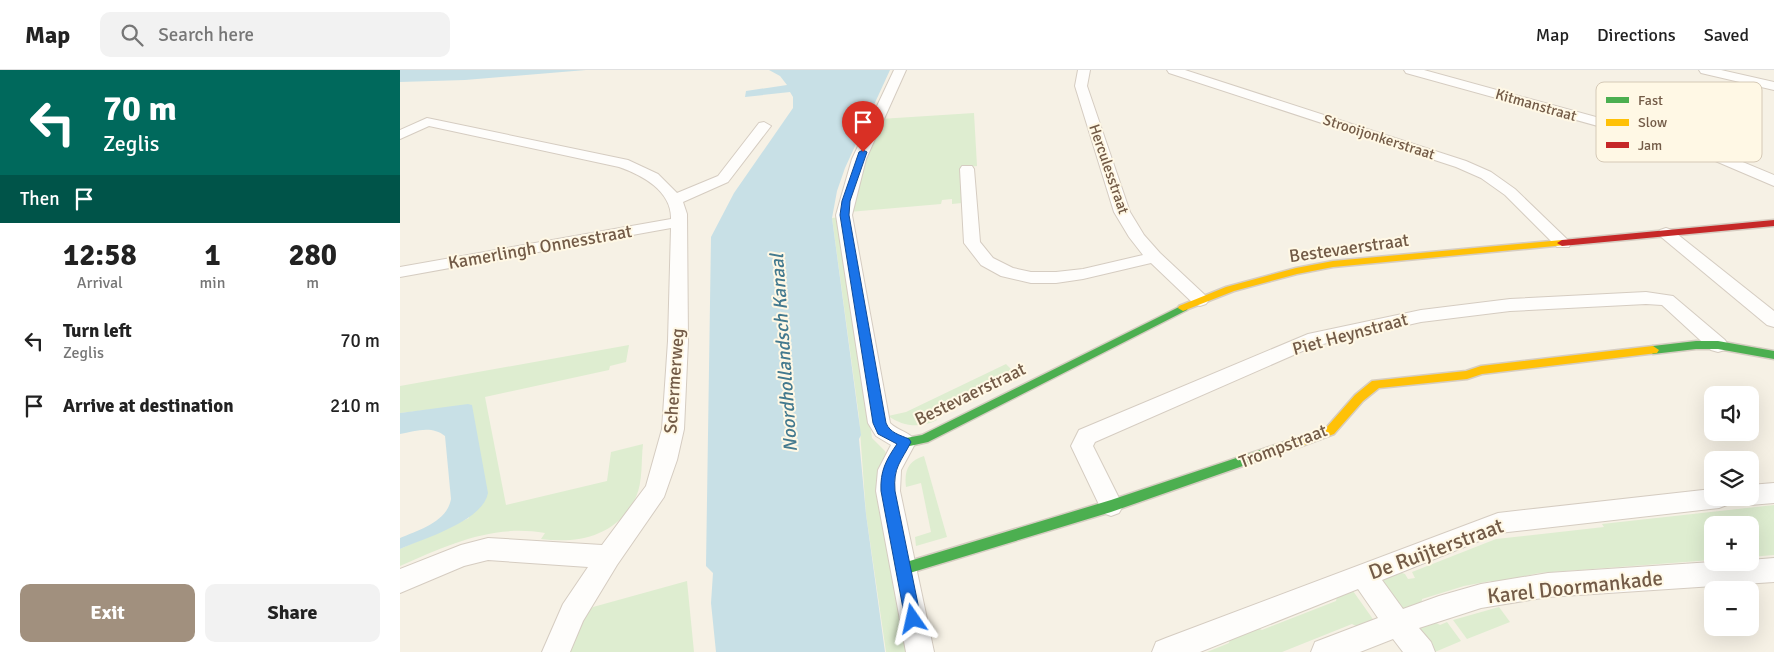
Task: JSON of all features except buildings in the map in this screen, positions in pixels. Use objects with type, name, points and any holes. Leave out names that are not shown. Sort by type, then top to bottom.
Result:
[{"type":"street","points":[[900,70],[868,136],[846,201],[844,215],[879,423],[883,431],[905,442],[890,465],[887,478],[920,652]]},
{"type":"street","name":"Herculesstraat","points":[[1084,70],[1081,86],[1122,212],[1137,237],[1154,257],[1200,300]]},
{"type":"street","name":"Strooijonkerstraat","points":[[1173,70],[1461,164],[1486,176],[1510,192],[1563,243]]},
{"type":"street","name":"Kitmanstraat","points":[[1410,70],[1596,121]]},
{"type":"street","points":[[1705,70],[1757,82]]},
{"type":"street","points":[[400,135],[426,122],[632,166],[657,180],[674,200],[723,179],[764,126]]},
{"type":"street","name":"Kitmanstraat","points":[[1733,162],[1774,180]]},
{"type":"street","points":[[967,169],[972,243],[978,253],[991,265],[1020,275],[1057,278],[1094,272],[1154,257]]},
{"type":"street","name":"Schermerweg","points":[[556,652],[574,613],[608,557],[656,490],[666,460],[673,429],[678,341],[679,214],[674,200]]},
{"type":"street","name":"Kamerlingh Onnesstraat","points":[[400,272],[679,222]]},
{"type":"street","name":"Bestevaerstraat","points":[[905,442],[924,439],[1149,323],[1200,300],[1230,289],[1296,271],[1333,264],[1774,223]]},
{"type":"street","points":[[1666,233],[1774,321]]},
{"type":"street","name":"Piet Heynstraat","points":[[1110,506],[1082,446],[1087,436],[1308,341],[1421,316],[1510,306],[1602,299],[1646,298],[1667,300],[1718,345]]},
{"type":"street","name":"Trompstraat","points":[[903,569],[1110,506],[1330,431],[1359,398],[1376,384],[1467,375],[1481,370],[1562,360],[1718,345],[1774,355]]},
{"type":"street","points":[[1759,495],[1774,494]]},
{"type":"street","name":"De Ruijterstraat","points":[[1166,652],[1498,523],[1704,500]]},
{"type":"street","points":[[400,581],[461,556],[488,549],[608,557]]},
{"type":"street","name":"Karel Doormankade","points":[[1325,652],[1439,608],[1481,596],[1548,585],[1774,570]]},
{"type":"street","points":[[1362,575],[1398,624],[1422,652]]},
{"type":"green space","points":[[974,113],[977,166],[961,168],[962,203],[952,204],[952,199],[942,200],[941,204],[849,212],[855,178],[880,119]]},
{"type":"green space","points":[[841,217],[872,438],[885,451],[887,456],[906,652],[886,652],[866,514],[859,417],[832,218]]},
{"type":"green space","points":[[629,345],[626,362],[610,366],[609,370],[485,397],[506,505],[607,481],[611,452],[643,444],[641,478],[638,491],[628,510],[619,521],[608,529],[596,534],[569,540],[541,539],[545,533],[525,531],[506,531],[488,534],[453,544],[400,566],[400,549],[469,518],[472,405],[400,413],[400,386]]},
{"type":"green space","points":[[1006,364],[1020,378],[1015,379],[1010,374],[932,413],[937,420],[924,425],[911,425],[899,422],[888,416],[906,412]]},
{"type":"green space","points":[[924,456],[947,537],[916,546],[915,537],[931,532],[921,483],[906,487],[906,476],[908,467],[914,461]]},
{"type":"green space","points":[[1774,505],[1774,555],[1759,556],[1759,516],[1704,516],[1704,561],[1539,573],[1492,583],[1491,581],[1464,586],[1422,599],[1421,609],[1400,609],[1382,580],[1394,570],[1405,574],[1408,579],[1415,578],[1412,572],[1496,539],[1604,527],[1602,524]]},
{"type":"green space","points":[[687,581],[694,652],[567,652],[583,618],[593,607]]},
{"type":"green space","points":[[1353,591],[1375,622],[1364,630],[1352,624],[1282,652],[1207,652],[1229,643],[1231,634],[1253,626],[1262,630],[1336,601],[1338,592]]},
{"type":"green space","points":[[1499,607],[1510,622],[1467,639],[1453,620]]},
{"type":"green space","points":[[1429,619],[1440,625],[1447,622],[1461,641],[1435,652],[1419,630],[1420,626]]},
{"type":"water","points":[[400,70],[586,70],[465,80],[400,82]]},
{"type":"water","name":"Noordhollandsch Kanaal","points":[[769,70],[890,70],[845,168],[837,191],[832,218],[861,435],[859,439],[866,514],[885,652],[716,652],[711,603],[713,573],[706,566],[711,237],[734,193],[793,108],[793,97],[790,92],[745,97],[746,91],[787,85],[780,76]]},
{"type":"water","points":[[472,405],[488,493],[484,503],[465,520],[438,534],[400,549],[400,538],[438,519],[444,514],[451,499],[445,436],[429,430],[417,430],[400,434],[400,413]]},
{"type":"traffic: fast","points":[[905,442],[924,439],[1183,308]]},
{"type":"traffic: fast","points":[[1653,350],[1696,345],[1718,345],[1774,355]]},
{"type":"traffic: fast","points":[[903,569],[1111,506],[1299,442]]},
{"type":"traffic: slow","points":[[1183,308],[1230,289],[1296,271],[1333,264],[1562,243]]},
{"type":"traffic: slow","points":[[1299,442],[1330,431],[1359,398],[1376,384],[1467,375],[1481,370],[1653,350]]},
{"type":"traffic: jam","points":[[1562,243],[1774,223]]},
{"type":"route","points":[[863,152],[846,201],[844,215],[879,423],[883,431],[905,442],[890,465],[887,478],[913,619]]}]
